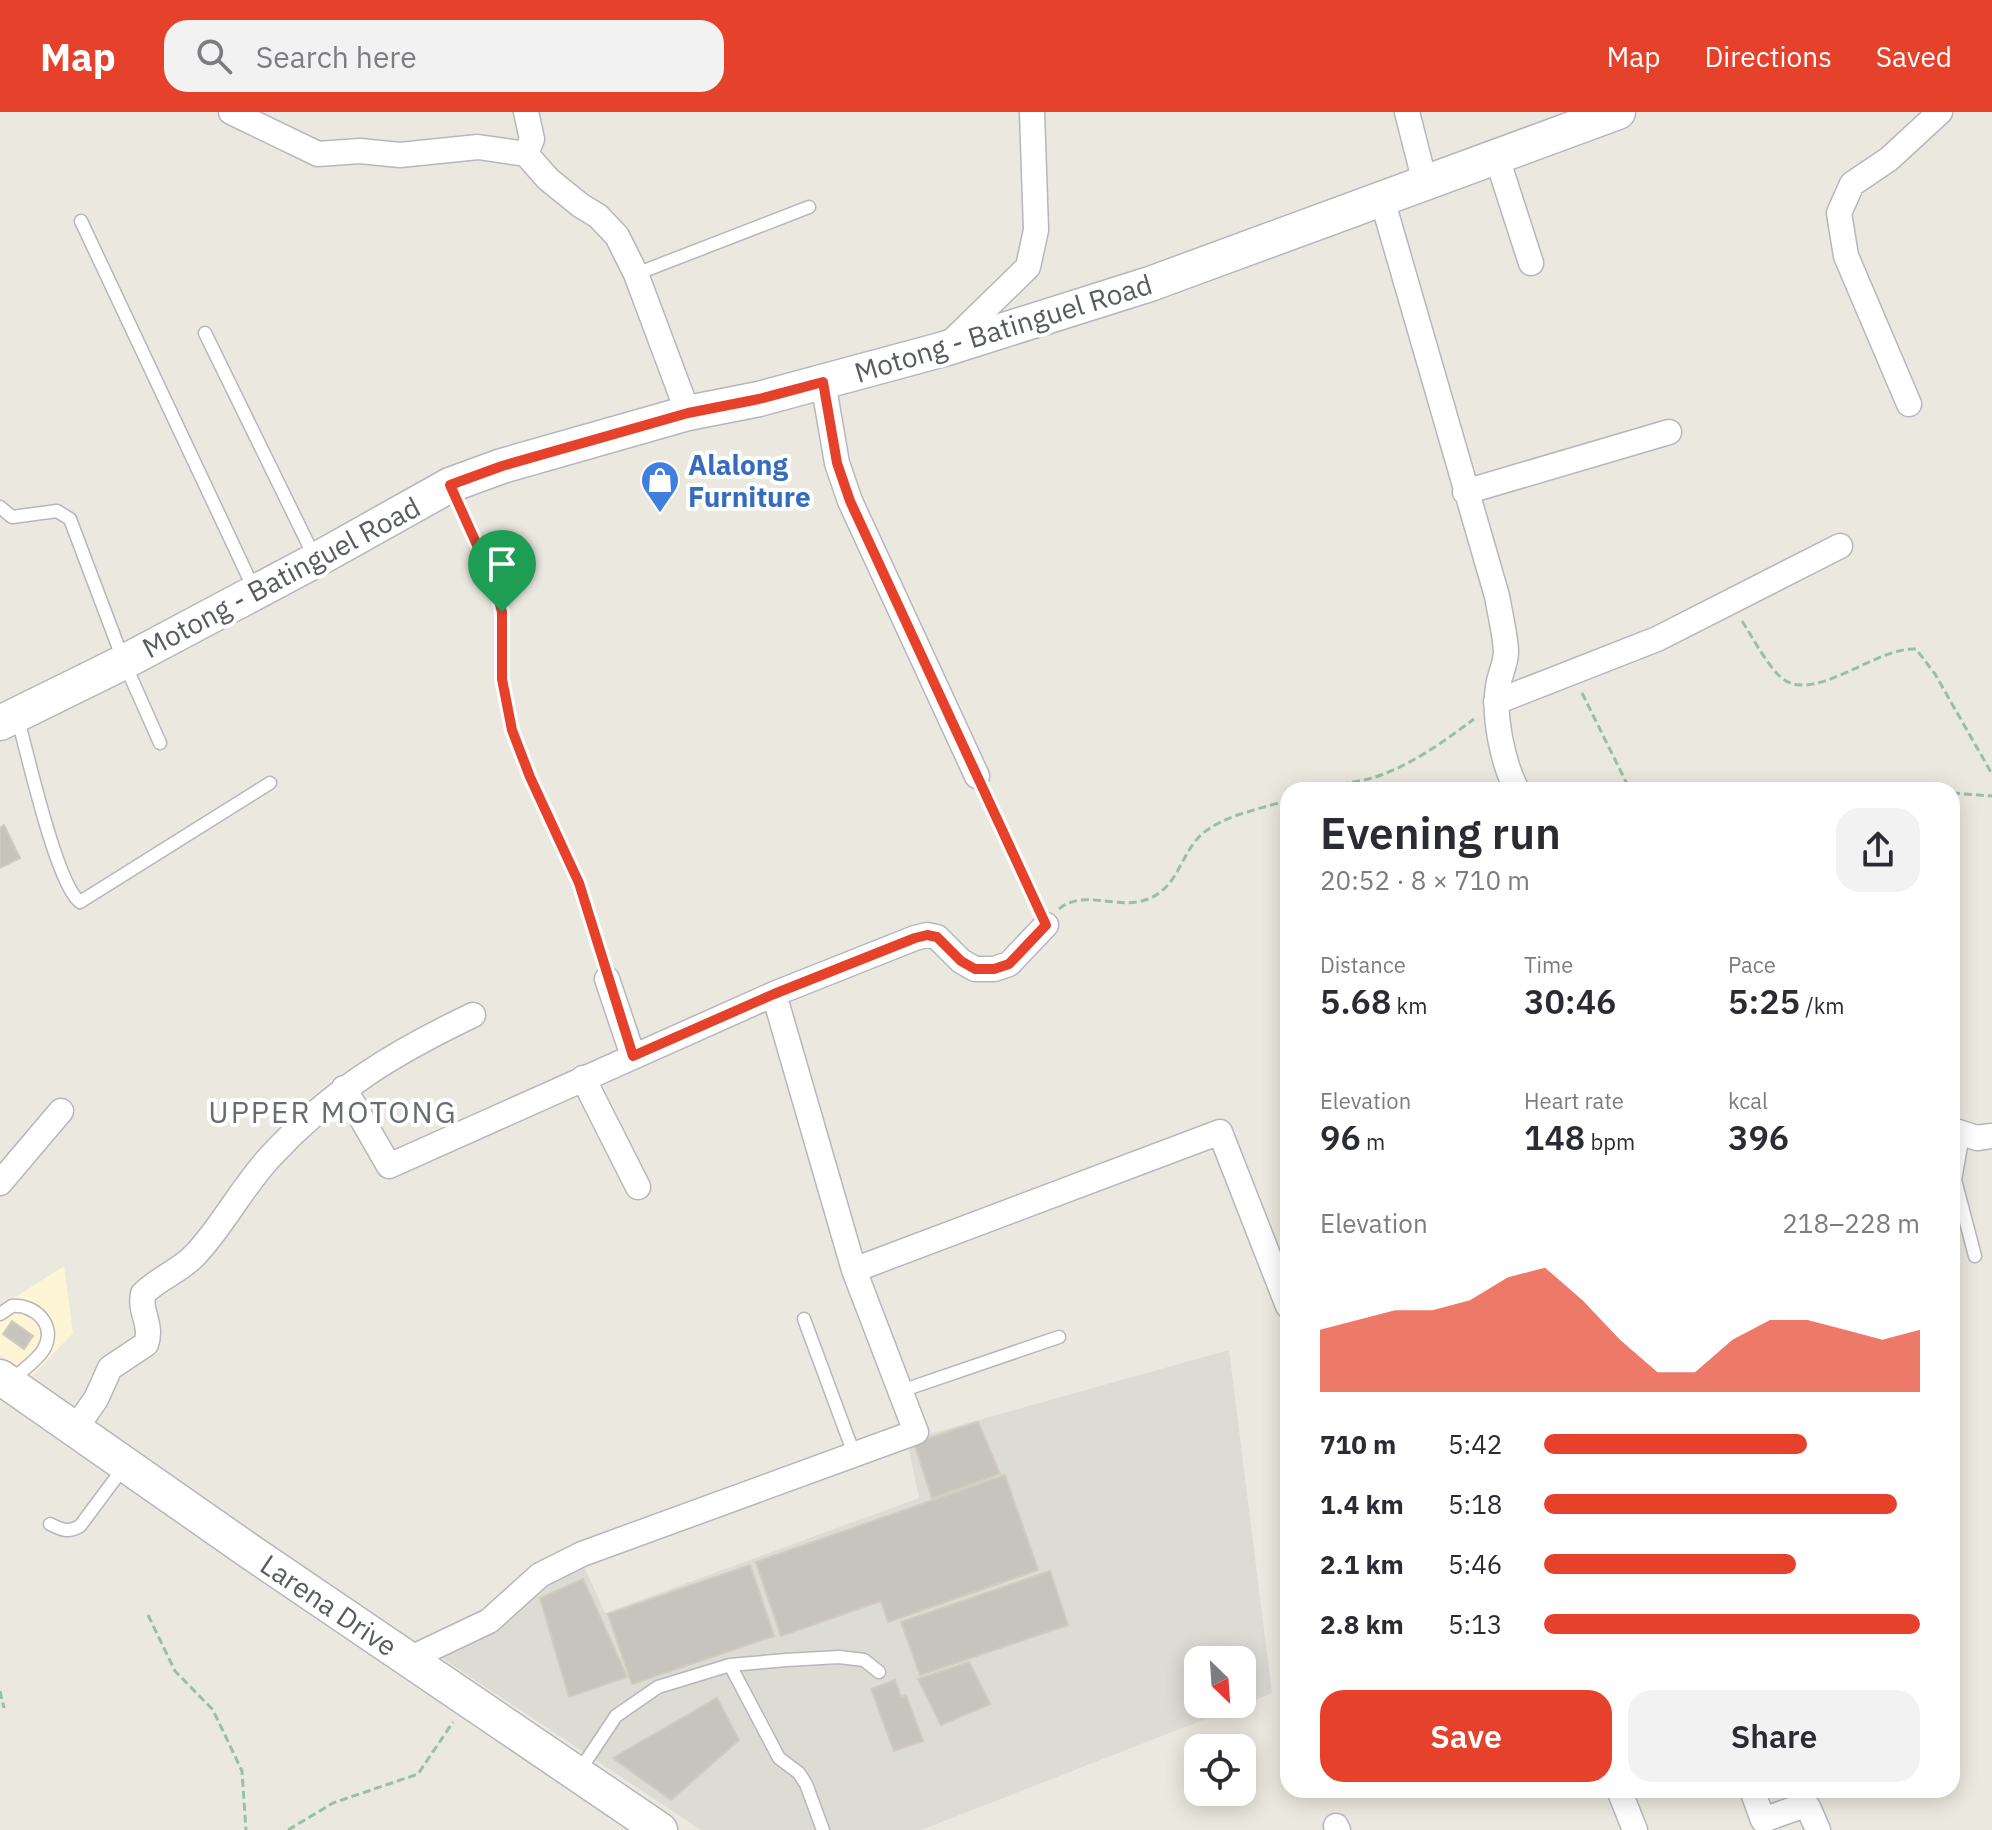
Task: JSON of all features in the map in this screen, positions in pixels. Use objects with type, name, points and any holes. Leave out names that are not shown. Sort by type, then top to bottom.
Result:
[{"type":"street","points":[[231,112],[318,154],[360,151],[400,155],[478,147],[526,154],[548,179],[598,216],[617,236],[636,274],[688,413]]},
{"type":"street","points":[[944,349],[1028,267],[1036,230],[1032,112]]},
{"type":"street","points":[[1407,112],[1425,183]]},
{"type":"street","name":"Motong - Batinguel Road","points":[[9,720],[316,560],[450,485],[502,466],[688,413],[759,399],[944,349],[1150,284],[1618,112]]},
{"type":"street","points":[[1909,404],[1846,256],[1839,213],[1852,184],[1889,159],[1940,112]]},
{"type":"street","points":[[526,154],[532,139],[534,115]]},
{"type":"street","points":[[1497,158],[1531,263]]},
{"type":"street","points":[[1382,199],[1465,492],[1489,564],[1506,653],[1496,702],[1504,761],[1513,782]]},
{"type":"street","points":[[823,382],[837,463],[850,501],[977,776]]},
{"type":"street","points":[[1465,492],[1669,432]]},
{"type":"street","points":[[1496,702],[1657,639],[1840,546]]},
{"type":"street","points":[[344,1088],[389,1166],[774,994],[927,935],[937,937],[961,961],[975,969],[994,969],[1009,964],[1046,925]]},
{"type":"street","points":[[607,979],[633,1056]]},
{"type":"street","points":[[409,1659],[489,1621],[540,1575],[558,1565],[916,1432],[854,1270],[774,994]]},
{"type":"street","points":[[75,1429],[96,1399],[110,1368],[146,1344],[149,1326],[143,1294],[185,1265],[271,1156],[344,1088],[406,1048],[473,1015]]},
{"type":"street","points":[[583,1078],[638,1187]]},
{"type":"street","points":[[0,1183],[61,1111]]},
{"type":"street","points":[[854,1270],[1220,1132],[1280,1286]]},
{"type":"street","points":[[1960,1133],[1977,1138],[1992,1136]]},
{"type":"street","name":"Larena Drive","points":[[4,1380],[660,1830]]},
{"type":"street","points":[[1622,1798],[1635,1830]]},
{"type":"street","points":[[1755,1798],[1763,1820],[1802,1806],[1808,1807],[1818,1830]]},
{"type":"lane","points":[[636,274],[809,207]]},
{"type":"lane","points":[[81,221],[255,591]]},
{"type":"lane","points":[[205,333],[316,560]]},
{"type":"lane","points":[[0,507],[12,517],[57,511],[70,519],[124,662],[160,743]]},
{"type":"lane","points":[[9,720],[72,896],[80,902],[270,783]]},
{"type":"lane","points":[[1960,1199],[1975,1256]]},
{"type":"lane","points":[[0,1314],[12,1306],[29,1307],[43,1318],[48,1335],[42,1352],[4,1380]]},
{"type":"lane","points":[[804,1319],[854,1454]]},
{"type":"lane","points":[[901,1391],[1059,1337]]},
{"type":"lane","points":[[50,1524],[72,1531],[80,1526],[125,1464]]},
{"type":"lane","points":[[577,1774],[616,1716],[658,1687],[730,1665],[839,1657],[864,1660],[879,1672]]},
{"type":"lane","points":[[730,1665],[779,1758],[799,1773],[806,1784],[823,1830]]},
{"type":"path","points":[[450,485],[495,585],[502,612],[502,679],[512,730],[579,883],[607,979]]},
{"type":"path","points":[[1731,604],[1783,680],[1797,685],[1814,684],[1902,648],[1916,649],[1926,659],[1992,774]]},
{"type":"path","points":[[1573,672],[1626,782]]},
{"type":"path","points":[[1356,782],[1394,769],[1445,740],[1496,702]]},
{"type":"path","points":[[977,776],[1046,925]]},
{"type":"path","points":[[1960,794],[1992,796]]},
{"type":"path","points":[[1046,925],[1054,913],[1074,900],[1121,904],[1147,900],[1164,889],[1179,873],[1187,852],[1203,834],[1219,823],[1280,803]]},
{"type":"path","points":[[148,1615],[175,1671],[213,1710],[242,1771],[246,1830]]},
{"type":"path","points":[[0,1691],[4,1708]]},
{"type":"path","points":[[288,1830],[333,1803],[418,1774],[469,1699]]},
{"type":"shaded area","points":[[64,1266],[73,1333],[31,1377],[0,1355],[0,1307]]},
{"type":"shaded area","points":[[1229,1350],[1272,1693],[1256,1699],[1256,1646],[1184,1646],[1184,1718],[1208,1718],[921,1830],[701,1830],[436,1654],[533,1589],[582,1562],[605,1613],[919,1498],[907,1440]]},
{"type":"building","points":[[4,825],[20,858],[0,868],[0,828]]},
{"type":"building","points":[[12,1321],[33,1336],[24,1349],[3,1334]]},
{"type":"building","points":[[978,1422],[1000,1474],[932,1498],[914,1443]]},
{"type":"building","points":[[1005,1475],[1038,1570],[888,1622],[881,1601],[781,1636],[756,1562]]},
{"type":"building","points":[[750,1565],[774,1636],[632,1684],[608,1614]]},
{"type":"building","points":[[1050,1571],[1068,1625],[920,1675],[901,1622]]},
{"type":"building","points":[[583,1579],[627,1677],[569,1697],[540,1598]]},
{"type":"building","points":[[969,1662],[990,1704],[941,1725],[918,1679]]},
{"type":"building","points":[[895,1680],[901,1697],[906,1695],[923,1741],[894,1751],[871,1689]]},
{"type":"building","points":[[717,1698],[739,1740],[671,1800],[613,1758]]},
{"type":"place","name":"Alalong Furniture","points":[[660,514]]},
{"type":"district","name":"UPPER MOTONG","points":[[333,1111]]},
{"type":"route","points":[[823,382],[832,441],[850,501],[1046,925],[1009,964],[994,969],[975,969],[961,961],[937,937],[927,935],[915,938],[774,994],[633,1056],[579,883],[512,730],[502,679],[502,612],[483,554],[450,485],[502,466],[688,413],[823,382]]}]
